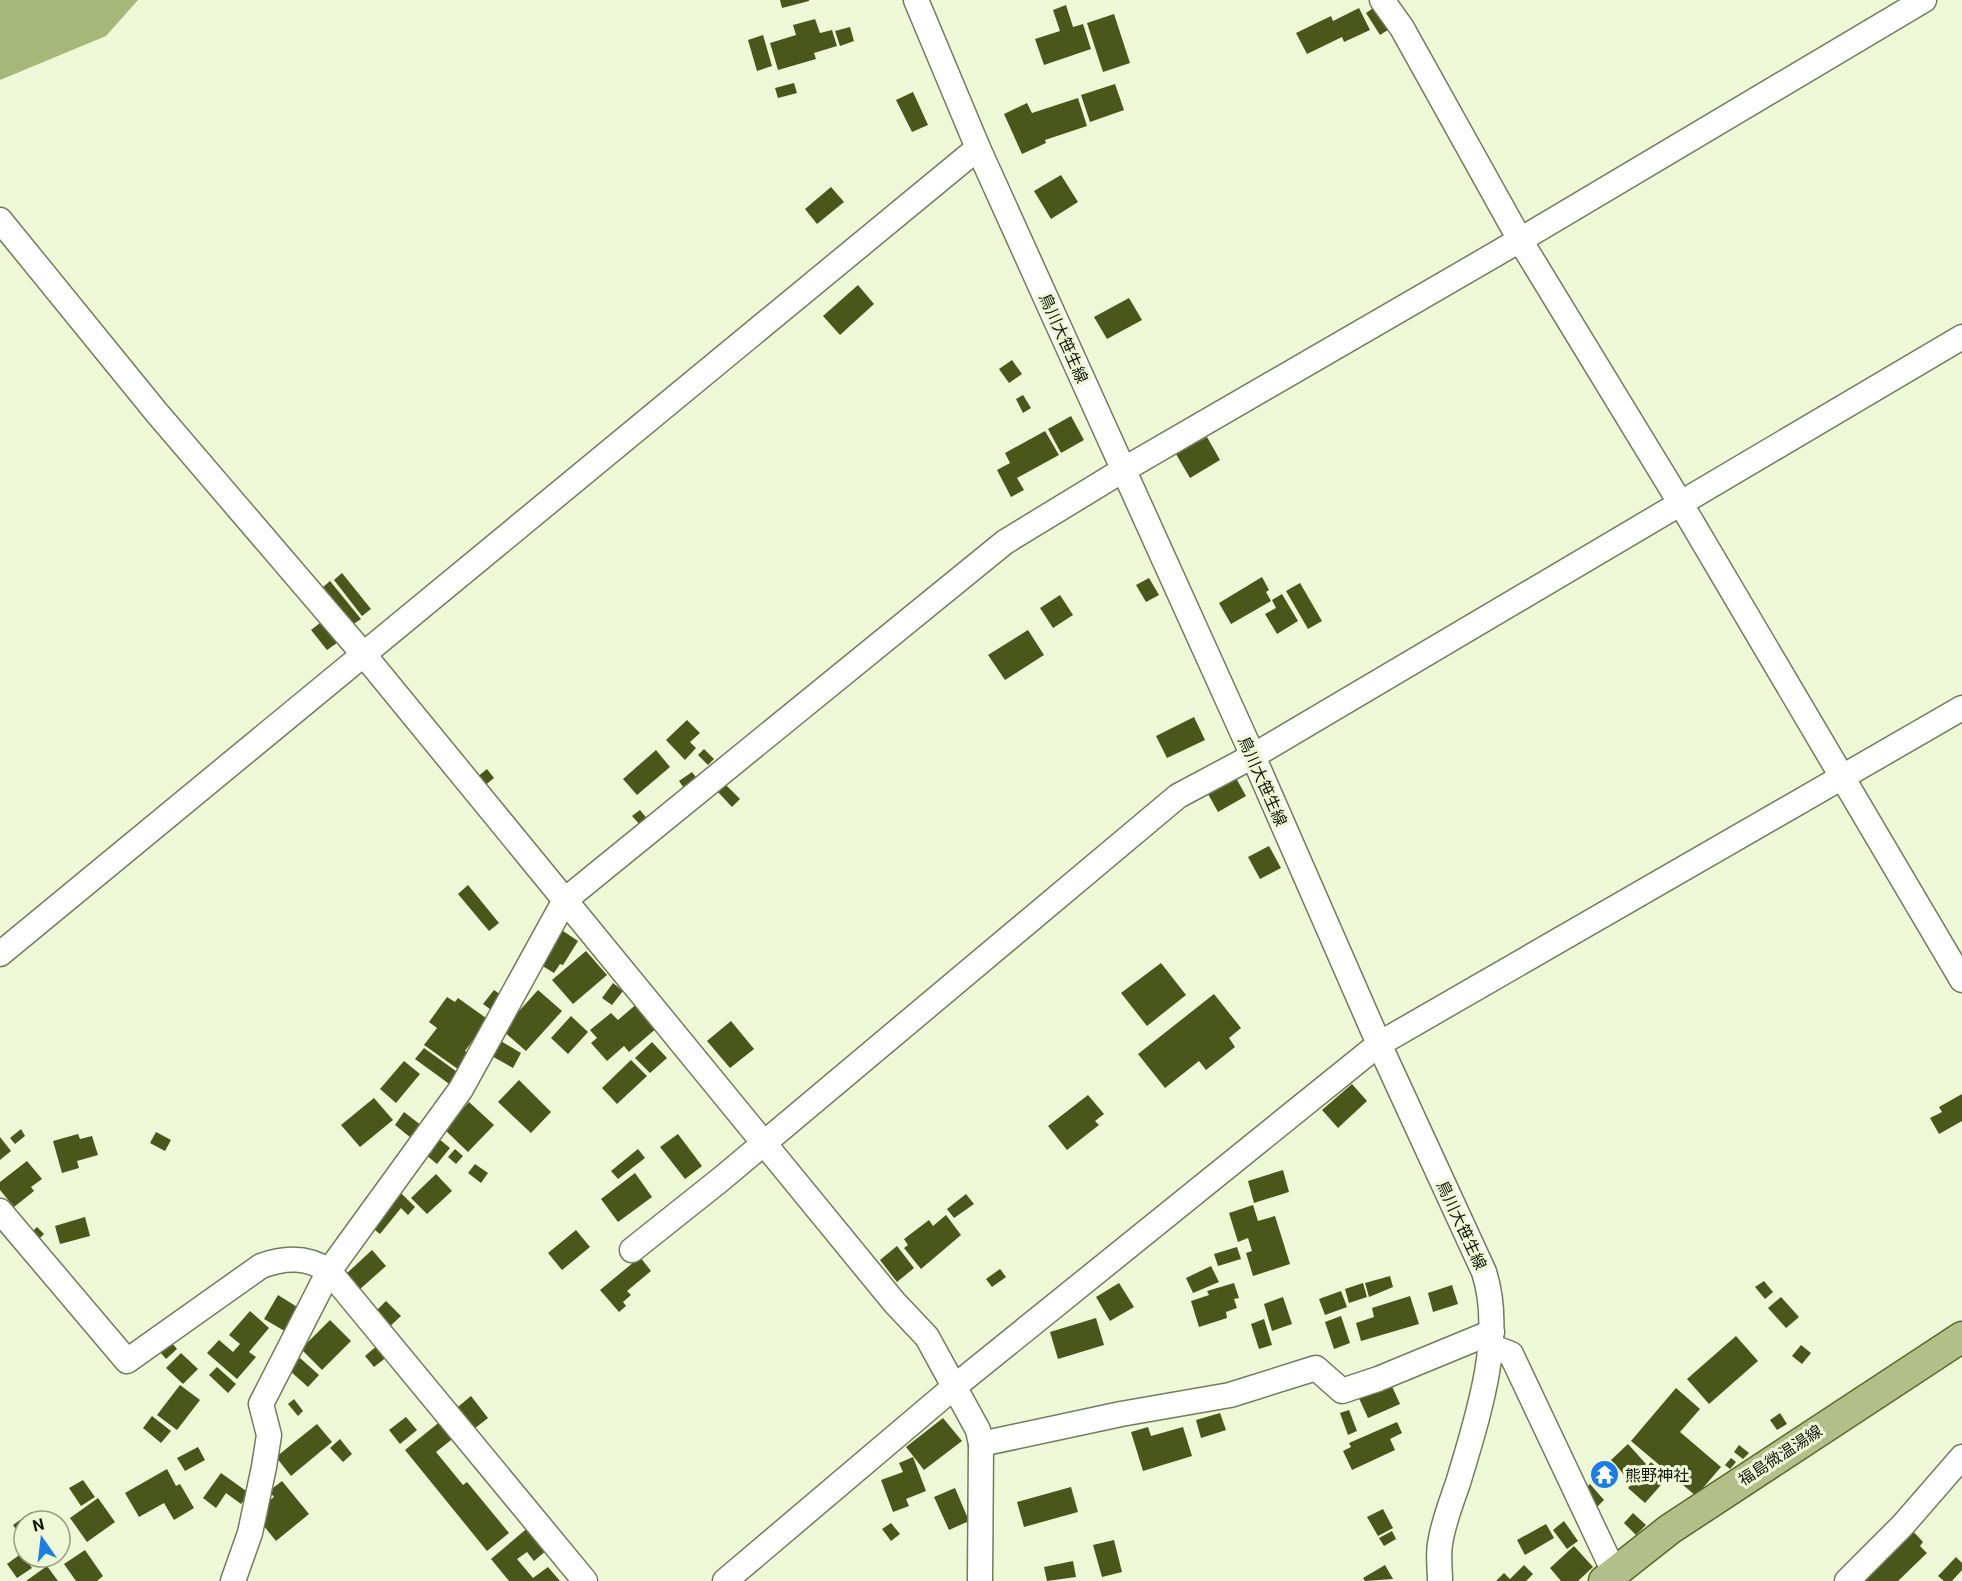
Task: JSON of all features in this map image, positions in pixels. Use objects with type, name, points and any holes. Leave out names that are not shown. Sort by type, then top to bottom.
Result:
[{"type":"main road","name":"福島微温湯線","points":[[1619,1575],[1728,1490],[1962,1337]]},
{"type":"street","name":"鳥川大笹生線","points":[[916,0],[978,148],[1253,756],[1379,1044],[1484,1272],[1493,1310],[1491,1339],[1466,1456],[1442,1533],[1440,1581]]},
{"type":"street","points":[[1382,0],[1402,28],[1520,240],[1681,504],[1962,980]]},
{"type":"street","points":[[233,1581],[250,1533],[269,1435],[261,1404],[329,1271],[461,1089],[565,900],[1005,542],[1123,470],[1520,240],[1924,0]]},
{"type":"street","points":[[0,954],[365,656],[978,148]]},
{"type":"street","points":[[0,220],[157,413],[365,656],[894,1302],[922,1331],[978,1430],[981,1444],[980,1581]]},
{"type":"street","points":[[632,1250],[765,1143],[1178,796],[1253,756],[1962,337]]},
{"type":"street","points":[[724,1581],[954,1387],[1379,1044],[1962,708]]},
{"type":"street","points":[[0,1211],[127,1361],[261,1266],[277,1260],[297,1258],[318,1264],[329,1271],[585,1581]]},
{"type":"street","points":[[981,1444],[1121,1414],[1230,1395],[1316,1368],[1342,1391],[1491,1339],[1511,1354],[1619,1575]]},
{"type":"street","points":[[1846,1581],[1902,1526],[1962,1457]]},
{"type":"green space","points":[[0,0],[138,0],[106,36],[0,80]]},
{"type":"building","points":[[780,0],[809,0],[809,1],[782,8]]},
{"type":"building","points":[[1066,5],[1073,27],[1083,24],[1091,49],[1044,65],[1035,39],[1060,31],[1053,10]]},
{"type":"building","points":[[1376,6],[1391,28],[1380,35],[1366,13]]},
{"type":"building","points":[[1359,8],[1370,30],[1344,42],[1342,37],[1307,54],[1296,33],[1331,16],[1333,21]]},
{"type":"building","points":[[1114,14],[1130,63],[1103,72],[1087,23]]},
{"type":"building","points":[[815,19],[820,33],[832,30],[837,46],[814,53],[816,59],[778,70],[770,43],[796,35],[793,25]]},
{"type":"building","points":[[850,27],[854,41],[840,46],[835,31]]},
{"type":"building","points":[[763,35],[772,66],[757,71],[748,40]]},
{"type":"building","points":[[794,83],[797,93],[778,98],[775,88]]},
{"type":"building","points":[[1115,84],[1124,110],[1090,122],[1081,95]]},
{"type":"building","points":[[913,92],[928,125],[912,132],[896,100]]},
{"type":"building","points":[[1078,98],[1087,126],[1045,140],[1046,143],[1022,154],[1004,114],[1027,103],[1032,113]]},
{"type":"building","points":[[1061,175],[1078,202],[1051,219],[1034,191]]},
{"type":"building","points":[[831,187],[844,202],[817,224],[805,209]]},
{"type":"building","points":[[858,285],[874,304],[840,335],[823,316]]},
{"type":"building","points":[[1129,298],[1142,320],[1107,339],[1094,317]]},
{"type":"building","points":[[1012,360],[1022,374],[1009,383],[999,369]]},
{"type":"building","points":[[1023,395],[1031,408],[1023,413],[1016,399]]},
{"type":"building","points":[[1071,416],[1084,440],[1061,453],[1048,429]]},
{"type":"building","points":[[1045,431],[1059,455],[1017,478],[1024,490],[1011,497],[997,470],[1010,463],[1005,453]]},
{"type":"building","points":[[1207,437],[1220,460],[1190,478],[1176,454]]},
{"type":"building","points":[[342,573],[371,609],[362,616],[334,580]]},
{"type":"building","points":[[1262,577],[1269,590],[1266,592],[1271,601],[1231,624],[1219,603]]},
{"type":"building","points":[[1149,578],[1159,595],[1146,602],[1136,585]]},
{"type":"building","points":[[330,581],[361,619],[352,625],[322,588]]},
{"type":"building","points":[[1300,583],[1322,621],[1308,629],[1286,591]]},
{"type":"building","points":[[1282,594],[1298,621],[1277,634],[1265,614],[1276,608],[1272,600]]},
{"type":"building","points":[[1060,595],[1073,615],[1053,628],[1040,608]]},
{"type":"building","points":[[320,623],[337,643],[327,650],[311,630]]},
{"type":"building","points":[[1028,630],[1044,655],[1005,680],[988,655]]},
{"type":"building","points":[[1194,717],[1205,740],[1167,758],[1156,736]]},
{"type":"building","points":[[687,720],[700,733],[690,742],[696,748],[685,760],[666,740]]},
{"type":"building","points":[[704,749],[714,759],[708,765],[698,755]]},
{"type":"building","points":[[656,750],[670,767],[637,795],[623,779]]},
{"type":"building","points":[[487,769],[494,778],[483,787],[476,778]]},
{"type":"building","points":[[692,772],[701,784],[688,794],[679,781]]},
{"type":"building","points":[[1236,778],[1246,796],[1218,812],[1208,794]]},
{"type":"building","points":[[725,784],[740,799],[732,807],[717,791]]},
{"type":"building","points":[[640,810],[649,821],[642,827],[632,816]]},
{"type":"building","points":[[1269,846],[1281,868],[1260,879],[1248,857]]},
{"type":"building","points":[[468,885],[499,923],[489,931],[458,894]]},
{"type":"building","points":[[557,927],[578,941],[563,965],[560,964],[554,973],[536,962]]},
{"type":"building","points":[[586,951],[607,975],[573,1004],[552,980]]},
{"type":"building","points":[[1161,963],[1186,995],[1147,1026],[1121,993]]},
{"type":"building","points":[[613,983],[623,991],[612,1005],[602,998]]},
{"type":"building","points":[[494,990],[504,997],[494,1012],[483,1004]]},
{"type":"building","points":[[538,990],[562,1011],[526,1051],[502,1030]]},
{"type":"building","points":[[1214,994],[1241,1028],[1229,1038],[1235,1047],[1206,1070],[1199,1061],[1165,1088],[1138,1054]]},
{"type":"building","points":[[447,997],[455,1002],[458,998],[493,1023],[481,1039],[476,1036],[465,1051],[473,1056],[462,1072],[424,1045],[437,1028],[429,1022]]},
{"type":"building","points":[[639,1002],[659,1026],[629,1052],[624,1046],[607,1061],[591,1043],[597,1038],[590,1030],[611,1013],[618,1020]]},
{"type":"building","points":[[571,1016],[588,1032],[568,1054],[551,1038]]},
{"type":"building","points":[[731,1021],[754,1049],[730,1068],[707,1041]]},
{"type":"building","points":[[499,1040],[521,1053],[513,1068],[490,1055]]},
{"type":"building","points":[[652,1042],[667,1058],[650,1073],[635,1058]]},
{"type":"building","points":[[424,1048],[460,1074],[452,1086],[415,1059]]},
{"type":"building","points":[[631,1060],[647,1076],[617,1104],[602,1088]]},
{"type":"building","points":[[404,1061],[420,1074],[396,1103],[380,1089]]},
{"type":"building","points":[[519,1080],[551,1112],[531,1133],[498,1102]]},
{"type":"building","points":[[1352,1084],[1367,1101],[1338,1128],[1322,1110]]},
{"type":"building","points":[[1962,1094],[1962,1121],[1939,1134],[1930,1118],[1942,1112],[1939,1107]]},
{"type":"building","points":[[1088,1095],[1104,1114],[1095,1121],[1099,1125],[1067,1150],[1048,1126]]},
{"type":"building","points":[[374,1098],[393,1120],[360,1147],[341,1125]]},
{"type":"building","points":[[469,1102],[494,1125],[468,1152],[444,1129]]},
{"type":"building","points":[[404,1112],[426,1129],[416,1142],[395,1125]]},
{"type":"building","points":[[21,1129],[25,1136],[15,1144],[10,1138]]},
{"type":"building","points":[[156,1132],[171,1140],[165,1151],[150,1143]]},
{"type":"building","points":[[78,1134],[80,1139],[92,1136],[98,1155],[77,1161],[79,1168],[62,1173],[53,1141]]},
{"type":"building","points":[[678,1134],[702,1166],[685,1179],[660,1147]]},
{"type":"building","points":[[0,1137],[11,1151],[0,1160]]},
{"type":"building","points":[[439,1139],[450,1148],[437,1164],[426,1155]]},
{"type":"building","points":[[455,1149],[463,1156],[456,1164],[448,1157]]},
{"type":"building","points":[[638,1149],[645,1158],[618,1179],[611,1171]]},
{"type":"building","points":[[27,1161],[42,1179],[31,1187],[34,1191],[14,1207],[0,1190],[0,1182]]},
{"type":"building","points":[[475,1164],[488,1173],[481,1183],[468,1173]]},
{"type":"building","points":[[1283,1170],[1289,1192],[1254,1203],[1248,1181]]},
{"type":"building","points":[[635,1173],[652,1197],[618,1222],[601,1199]]},
{"type":"building","points":[[436,1174],[452,1191],[427,1214],[411,1198]]},
{"type":"building","points":[[400,1192],[415,1207],[408,1215],[401,1208],[380,1234],[371,1227]]},
{"type":"building","points":[[966,1194],[974,1204],[954,1218],[947,1209]]},
{"type":"building","points":[[1253,1205],[1258,1221],[1275,1216],[1290,1264],[1253,1276],[1246,1253],[1252,1251],[1248,1238],[1238,1242],[1229,1213]]},
{"type":"building","points":[[946,1215],[961,1235],[921,1269],[904,1248],[908,1245],[904,1239],[929,1220],[933,1226]]},
{"type":"building","points":[[85,1217],[90,1236],[60,1244],[55,1226]]},
{"type":"building","points":[[37,1227],[44,1234],[38,1240],[31,1233]]},
{"type":"building","points":[[576,1230],[590,1247],[562,1270],[548,1253]]},
{"type":"building","points":[[897,1246],[914,1268],[897,1282],[880,1260]]},
{"type":"building","points":[[1237,1247],[1241,1259],[1218,1266],[1214,1254]]},
{"type":"building","points":[[372,1250],[386,1266],[359,1290],[345,1275]]},
{"type":"building","points":[[640,1257],[651,1271],[627,1291],[631,1295],[623,1302],[626,1306],[619,1312],[600,1290]]},
{"type":"building","points":[[1211,1266],[1219,1282],[1193,1293],[1186,1278]]},
{"type":"building","points":[[1000,1269],[1006,1277],[992,1287],[986,1279]]},
{"type":"building","points":[[1390,1276],[1393,1287],[1369,1297],[1365,1283]]},
{"type":"building","points":[[1764,1281],[1773,1292],[1765,1299],[1755,1287]]},
{"type":"building","points":[[1119,1283],[1134,1307],[1110,1321],[1096,1297]]},
{"type":"building","points":[[1234,1283],[1239,1298],[1234,1299],[1237,1308],[1226,1312],[1227,1318],[1199,1327],[1191,1301],[1209,1295],[1207,1291]]},
{"type":"building","points":[[1363,1283],[1367,1297],[1349,1303],[1345,1289]]},
{"type":"building","points":[[1452,1285],[1458,1304],[1433,1312],[1428,1293]]},
{"type":"building","points":[[1341,1291],[1347,1307],[1325,1315],[1319,1299]]},
{"type":"building","points":[[278,1295],[302,1310],[288,1333],[264,1319]]},
{"type":"building","points":[[1410,1296],[1419,1324],[1361,1341],[1356,1323],[1374,1317],[1372,1308]]},
{"type":"building","points":[[1283,1297],[1292,1324],[1272,1331],[1264,1304]]},
{"type":"building","points":[[1781,1297],[1799,1317],[1786,1328],[1768,1308]]},
{"type":"building","points":[[386,1301],[401,1316],[387,1329],[372,1315]]},
{"type":"building","points":[[250,1311],[269,1328],[249,1352],[256,1357],[237,1379],[207,1353],[219,1340],[233,1352],[240,1344],[229,1335]]},
{"type":"building","points":[[1341,1316],[1350,1343],[1334,1349],[1325,1322]]},
{"type":"building","points":[[1096,1318],[1104,1345],[1058,1359],[1050,1332]]},
{"type":"building","points":[[1264,1319],[1272,1345],[1259,1349],[1251,1324]]},
{"type":"building","points":[[330,1320],[351,1341],[322,1370],[301,1349]]},
{"type":"building","points":[[1736,1336],[1758,1361],[1709,1404],[1687,1379]]},
{"type":"building","points":[[171,1342],[177,1349],[166,1359],[160,1352]]},
{"type":"building","points":[[379,1344],[388,1356],[374,1367],[365,1356]]},
{"type":"building","points":[[1801,1345],[1811,1353],[1802,1364],[1792,1356]]},
{"type":"building","points":[[181,1353],[198,1369],[183,1384],[166,1368]]},
{"type":"building","points":[[300,1358],[319,1375],[308,1387],[289,1370]]},
{"type":"building","points":[[217,1367],[236,1384],[228,1393],[209,1375]]},
{"type":"building","points":[[1390,1382],[1400,1404],[1368,1418],[1358,1396]]},
{"type":"building","points":[[180,1385],[200,1400],[177,1430],[157,1415]]},
{"type":"building","points":[[1676,1388],[1700,1409],[1680,1432],[1721,1467],[1696,1496],[1631,1441]]},
{"type":"building","points":[[471,1396],[488,1418],[470,1432],[453,1411]]},
{"type":"building","points":[[294,1399],[303,1411],[298,1416],[288,1404]]},
{"type":"building","points":[[1349,1410],[1357,1431],[1348,1435],[1340,1413]]},
{"type":"building","points":[[1220,1413],[1226,1430],[1201,1438],[1196,1420]]},
{"type":"building","points":[[1780,1413],[1787,1424],[1777,1430],[1770,1420]]},
{"type":"building","points":[[152,1416],[171,1431],[161,1443],[143,1428]]},
{"type":"building","points":[[406,1417],[417,1430],[400,1444],[389,1430]]},
{"type":"building","points":[[943,1418],[962,1441],[924,1470],[906,1447]]},
{"type":"building","points":[[442,1420],[456,1436],[436,1452],[463,1485],[467,1482],[509,1533],[487,1551],[405,1450]]},
{"type":"building","points":[[1397,1422],[1402,1433],[1390,1439],[1395,1450],[1352,1470],[1343,1451],[1351,1447],[1349,1443]]},
{"type":"building","points":[[317,1424],[332,1442],[291,1476],[276,1457]]},
{"type":"building","points":[[1148,1427],[1151,1436],[1183,1427],[1192,1456],[1143,1471],[1131,1432]]},
{"type":"building","points":[[340,1439],[352,1454],[343,1462],[330,1448]]},
{"type":"building","points":[[1628,1444],[1646,1464],[1629,1480],[1611,1460]]},
{"type":"building","points":[[1739,1445],[1749,1453],[1743,1459],[1734,1452]]},
{"type":"building","points":[[198,1447],[205,1460],[185,1471],[177,1458]]},
{"type":"building","points":[[913,1457],[926,1491],[906,1499],[909,1506],[893,1512],[881,1480],[903,1472],[899,1463]]},
{"type":"building","points":[[1731,1458],[1736,1462],[1730,1469],[1725,1465]]},
{"type":"building","points":[[1651,1462],[1668,1477],[1645,1503],[1628,1488]]},
{"type":"building","points":[[1601,1468],[1612,1478],[1604,1486],[1593,1476]]},
{"type":"building","points":[[167,1469],[176,1486],[180,1484],[194,1508],[174,1520],[164,1503],[139,1517],[125,1493]]},
{"type":"building","points":[[221,1473],[249,1493],[241,1504],[226,1493],[216,1508],[203,1498]]},
{"type":"building","points":[[83,1480],[95,1497],[81,1506],[69,1488]]},
{"type":"building","points":[[282,1481],[309,1514],[276,1541],[259,1520],[268,1514],[262,1506],[274,1497],[269,1491]]},
{"type":"building","points":[[1590,1484],[1604,1500],[1597,1507],[1583,1491]]},
{"type":"building","points":[[1071,1487],[1078,1512],[1024,1527],[1017,1502]]},
{"type":"building","points":[[955,1488],[969,1521],[949,1530],[934,1497]]},
{"type":"building","points":[[98,1498],[115,1522],[87,1542],[72,1521],[72,1517]]},
{"type":"building","points":[[1383,1509],[1393,1528],[1378,1536],[1367,1517]]},
{"type":"building","points":[[1633,1513],[1646,1525],[1636,1535],[1624,1523]]},
{"type":"building","points":[[1564,1521],[1578,1541],[1567,1549],[1553,1530]]},
{"type":"building","points":[[891,1523],[900,1534],[891,1541],[882,1529]]},
{"type":"building","points":[[1546,1524],[1554,1538],[1525,1555],[1517,1540]]},
{"type":"building","points":[[530,1526],[548,1549],[534,1561],[527,1552],[517,1559],[533,1578],[548,1567],[560,1581],[509,1581],[491,1559]]},
{"type":"building","points":[[1911,1529],[1923,1542],[1920,1546],[1927,1553],[1898,1581],[1859,1581]]},
{"type":"building","points":[[1392,1531],[1396,1539],[1384,1546],[1379,1538]]},
{"type":"building","points":[[1114,1540],[1122,1572],[1102,1577],[1093,1545]]},
{"type":"building","points":[[1574,1546],[1593,1567],[1578,1581],[1561,1581],[1550,1568]]},
{"type":"building","points":[[85,1550],[103,1576],[97,1581],[76,1581],[68,1569],[72,1569],[72,1559]]},
{"type":"building","points":[[1956,1557],[1962,1563],[1962,1570],[1952,1581],[1944,1581],[1938,1576]]},
{"type":"building","points":[[12,1560],[12,1569],[30,1569],[17,1578],[7,1564]]},
{"type":"building","points":[[1073,1561],[1076,1577],[1047,1581],[1044,1567]]},
{"type":"building","points":[[1385,1565],[1393,1579],[1365,1581],[1363,1578]]},
{"type":"building","points":[[1524,1565],[1533,1574],[1526,1581],[1496,1581],[1504,1573],[1510,1579]]},
{"type":"building","points":[[43,1569],[49,1569],[58,1581],[26,1581]]},
{"type":"place","name":"熊野神社","points":[[1604,1475]]}]
